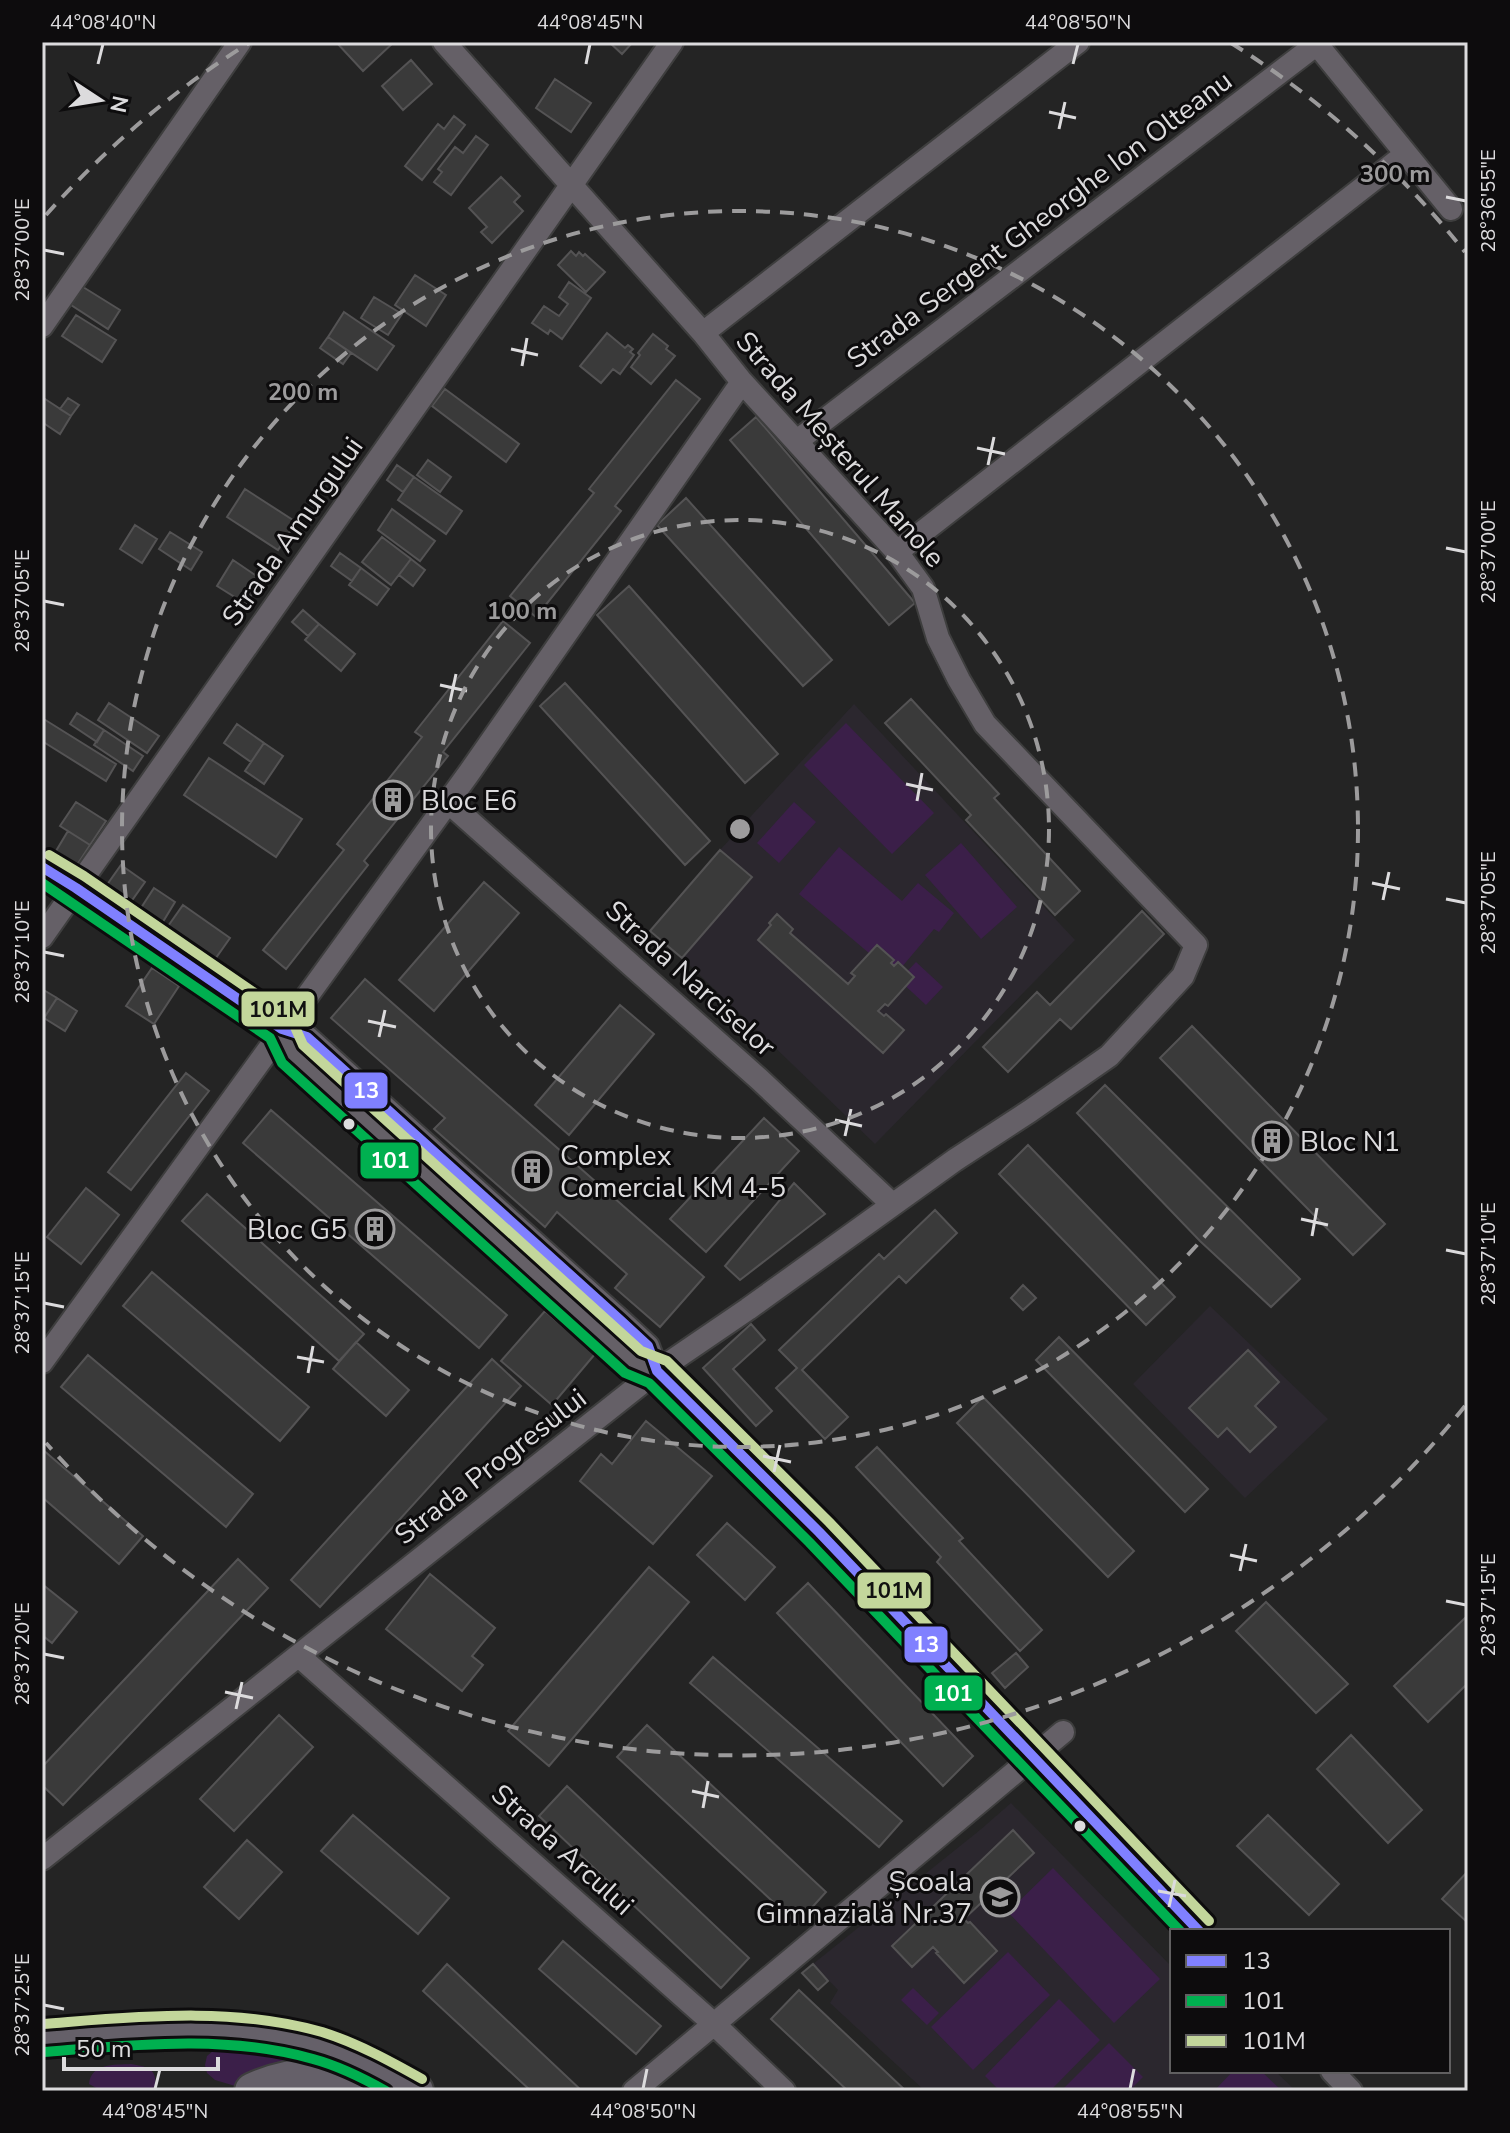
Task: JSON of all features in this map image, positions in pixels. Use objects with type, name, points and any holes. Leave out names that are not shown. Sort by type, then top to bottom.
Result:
[{"type":"main road","points":[[42,2038],[124,2031],[255,2034],[304,2042],[361,2061],[415,2091]]},
{"type":"main road","points":[[253,2091],[289,2079],[325,2076],[360,2078],[407,2091]]},
{"type":"street","points":[[42,326],[240,42]]},
{"type":"street","name":"Strada Meșterul Manole","points":[[444,42],[703,333],[742,382],[897,552],[923,588],[938,638],[985,724],[1196,945]]},
{"type":"street","name":"Strada Amurgului","points":[[42,937],[672,42]]},
{"type":"street","points":[[703,333],[1078,42]]},
{"type":"street","points":[[1316,43],[1451,209]]},
{"type":"street","name":"Strada Sergent Gheorghe Ion Olteanu","points":[[797,441],[1316,43]]},
{"type":"street","points":[[897,552],[1406,154]]},
{"type":"street","points":[[42,1362],[469,773],[742,382]]},
{"type":"street","name":"Strada Narciselor","points":[[447,801],[759,1079],[892,1204]]},
{"type":"street","points":[[42,867],[282,1029],[291,1053],[634,1363],[657,1371],[819,1532],[1197,1929]]},
{"type":"street","name":"Strada Progresului","points":[[42,1859],[657,1371],[892,1204],[1109,1056],[1183,976],[1196,945]]},
{"type":"street","name":"Strada Arcului","points":[[299,1656],[714,2024],[784,2091]]},
{"type":"street","points":[[634,2091],[1063,1732]]},
{"type":"street","points":[[1334,2073],[1351,2091]]},
{"type":"shaded area","points":[[854,704],[1075,940],[875,1144],[682,958],[752,878],[720,850]]},
{"type":"shaded area","points":[[846,723],[934,813],[892,854],[804,765]]},
{"type":"shaded area","points":[[794,802],[816,822],[779,863],[757,843]]},
{"type":"shaded area","points":[[961,843],[1017,907],[981,939],[925,875]]},
{"type":"shaded area","points":[[839,847],[902,901],[918,883],[954,913],[939,932],[934,929],[895,975],[799,894]]},
{"type":"shaded area","points":[[916,962],[943,987],[926,1005],[899,980]]},
{"type":"shaded area","points":[[1210,1306],[1328,1419],[1245,1498],[1133,1384]]},
{"type":"shaded area","name":"Școala Gimnazială Nr.37","points":[[1011,1803],[1170,1965],[1170,2073],[1277,2073],[1296,2091],[925,2091],[830,2003],[838,1990],[813,1964]]},
{"type":"shaded area","points":[[1053,1868],[1160,1979],[1114,2023],[1008,1912]]},
{"type":"shaded area","points":[[1008,1952],[1050,1995],[973,2070],[931,2027]]},
{"type":"shaded area","points":[[913,1988],[939,2013],[927,2025],[901,2000]]},
{"type":"shaded area","points":[[1059,1999],[1100,2040],[1050,2091],[1000,2091],[985,2076]]},
{"type":"shaded area","points":[[235,2040],[326,2056],[242,2088],[215,2080],[207,2073],[205,2065],[207,2056],[214,2050]]},
{"type":"shaded area","points":[[1109,2043],[1143,2077],[1129,2091],[1061,2091]]},
{"type":"shaded area","points":[[131,2064],[152,2071],[154,2091],[102,2091],[89,2084],[94,2072],[99,2069]]},
{"type":"shaded area","points":[[1231,2073],[1263,2073],[1282,2091],[1214,2091]]},
{"type":"building","points":[[336,42],[394,42],[363,71]]},
{"type":"building","points":[[609,42],[633,42],[622,54]]},
{"type":"building","points":[[411,60],[432,84],[403,110],[382,86]]},
{"type":"building","points":[[555,79],[591,103],[571,132],[536,108]]},
{"type":"building","points":[[454,116],[465,125],[422,180],[405,166],[438,124],[444,129]]},
{"type":"building","points":[[476,136],[488,145],[451,195],[434,182],[442,172],[438,169],[455,147],[463,153]]},
{"type":"building","points":[[501,177],[520,196],[514,202],[523,211],[492,243],[481,232],[487,227],[469,208]]},
{"type":"building","points":[[571,251],[576,256],[579,252],[583,256],[585,254],[605,272],[586,292],[558,265]]},
{"type":"building","points":[[415,275],[446,295],[426,326],[395,305]]},
{"type":"building","points":[[569,282],[591,298],[562,339],[532,323],[544,306],[559,316],[568,304],[559,297]]},
{"type":"building","points":[[83,287],[120,310],[108,329],[71,305]]},
{"type":"building","points":[[374,297],[402,314],[388,335],[361,318]]},
{"type":"building","points":[[344,312],[394,346],[377,370],[328,337]]},
{"type":"building","points":[[76,315],[116,340],[102,362],[62,336]]},
{"type":"building","points":[[607,333],[625,348],[628,345],[633,349],[630,352],[634,355],[620,374],[613,369],[601,383],[580,366]]},
{"type":"building","points":[[653,334],[675,356],[651,384],[631,367]]},
{"type":"building","points":[[328,337],[351,353],[343,364],[320,348]]},
{"type":"building","points":[[676,380],[700,399],[615,506],[621,511],[536,617],[510,596],[594,493],[589,489]]},
{"type":"building","points":[[445,389],[519,444],[506,462],[432,406]]},
{"type":"building","points":[[42,397],[71,416],[60,434],[42,422]]},
{"type":"building","points":[[68,398],[79,405],[71,416],[60,409]]},
{"type":"building","points":[[756,417],[915,603],[889,625],[730,440]]},
{"type":"building","points":[[428,460],[451,477],[440,492],[417,475]]},
{"type":"building","points":[[397,465],[414,477],[403,492],[387,480]]},
{"type":"building","points":[[414,477],[462,511],[446,534],[398,500]]},
{"type":"building","points":[[245,489],[296,522],[278,550],[227,517]]},
{"type":"building","points":[[686,498],[832,660],[803,686],[657,525]]},
{"type":"building","points":[[392,509],[435,541],[420,561],[378,530]]},
{"type":"building","points":[[135,525],[157,539],[142,563],[120,549]]},
{"type":"building","points":[[170,532],[202,552],[191,570],[159,549]]},
{"type":"building","points":[[382,537],[411,559],[391,585],[362,562]]},
{"type":"building","points":[[340,553],[361,568],[352,581],[331,566]]},
{"type":"building","points":[[411,559],[425,570],[413,586],[399,575]]},
{"type":"building","points":[[233,560],[261,579],[246,604],[217,586]]},
{"type":"building","points":[[361,568],[389,589],[377,605],[349,585]]},
{"type":"building","points":[[629,586],[778,754],[745,783],[597,615]]},
{"type":"building","points":[[303,610],[319,624],[308,636],[292,622]]},
{"type":"building","name":"Bloc E6","points":[[503,621],[530,643],[443,752],[448,756],[364,861],[368,865],[286,969],[263,950],[344,850],[337,844],[422,737],[415,732]]},
{"type":"building","points":[[319,624],[355,654],[341,671],[305,640]]},
{"type":"building","points":[[565,683],[710,841],[685,865],[540,706]]},
{"type":"building","points":[[911,699],[999,794],[994,798],[1080,891],[1055,915],[966,820],[971,815],[885,723]]},
{"type":"building","points":[[109,703],[159,736],[147,753],[98,720]]},
{"type":"building","points":[[77,713],[104,730],[97,742],[70,724]]},
{"type":"building","points":[[42,718],[116,764],[106,781],[42,741]]},
{"type":"building","points":[[237,724],[264,743],[251,762],[224,743]]},
{"type":"building","points":[[104,730],[143,756],[133,771],[94,745]]},
{"type":"building","points":[[264,743],[283,756],[264,784],[245,771]]},
{"type":"building","points":[[209,758],[302,819],[276,857],[184,795]]},
{"type":"building","points":[[76,802],[106,821],[90,845],[60,826]]},
{"type":"building","points":[[68,831],[90,845],[77,865],[56,851]]},
{"type":"building","points":[[720,850],[752,877],[682,958],[650,931]]},
{"type":"building","points":[[121,865],[145,882],[128,906],[104,889]]},
{"type":"building","points":[[484,882],[519,913],[434,1011],[399,980]]},
{"type":"building","points":[[154,888],[175,902],[161,925],[139,911]]},
{"type":"building","points":[[183,905],[230,938],[213,962],[166,929]]},
{"type":"building","points":[[1142,911],[1164,934],[1071,1029],[1060,1019],[1008,1072],[983,1047],[1037,992],[1050,1005]]},
{"type":"building","points":[[777,914],[793,929],[790,933],[848,984],[855,976],[851,973],[877,945],[894,960],[891,963],[894,966],[898,962],[914,977],[888,1006],[885,1004],[878,1011],[904,1030],[883,1053],[758,940]]},
{"type":"building","points":[[152,968],[179,986],[154,1024],[126,1006]]},
{"type":"building","name":"Complex Comercial KM 4-5","points":[[365,979],[704,1277],[660,1327],[615,1288],[627,1274],[557,1212],[545,1227],[434,1129],[445,1118],[331,1018]]},
{"type":"building","points":[[42,989],[57,998],[42,1021]]},
{"type":"building","points":[[57,998],[77,1011],[65,1031],[44,1018]]},
{"type":"building","points":[[620,1005],[654,1034],[569,1135],[535,1105]]},
{"type":"building","name":"Bloc N1","points":[[1192,1026],[1385,1224],[1353,1255],[1160,1058]]},
{"type":"building","points":[[186,1073],[209,1091],[131,1190],[108,1172]]},
{"type":"building","points":[[1105,1085],[1300,1279],[1271,1307],[1200,1241],[1077,1113]]},
{"type":"building","name":"Bloc G5","points":[[271,1110],[507,1315],[479,1348],[243,1143]]},
{"type":"building","points":[[764,1118],[799,1151],[706,1252],[670,1219]]},
{"type":"building","points":[[1028,1145],[1175,1297],[1146,1325],[999,1174]]},
{"type":"building","points":[[794,1183],[825,1214],[740,1280],[725,1266]]},
{"type":"building","points":[[86,1188],[119,1215],[81,1264],[47,1237]]},
{"type":"building","points":[[207,1194],[364,1334],[339,1361],[182,1221]]},
{"type":"building","points":[[935,1210],[957,1233],[906,1283],[899,1276],[802,1370],[848,1417],[825,1439],[776,1388],[797,1368],[779,1350],[879,1254],[884,1259]]},
{"type":"building","points":[[152,1272],[309,1407],[280,1441],[123,1306]]},
{"type":"building","points":[[1023,1285],[1036,1298],[1023,1310],[1011,1298]]},
{"type":"building","points":[[545,1311],[595,1354],[552,1405],[501,1361]]},
{"type":"building","points":[[751,1324],[765,1340],[733,1369],[772,1411],[756,1426],[703,1368]]},
{"type":"building","points":[[1059,1337],[1208,1489],[1185,1512],[1036,1360]]},
{"type":"building","points":[[356,1342],[409,1390],[386,1416],[333,1369]]},
{"type":"building","points":[[1248,1350],[1279,1382],[1255,1406],[1276,1427],[1250,1452],[1227,1428],[1218,1437],[1189,1408]]},
{"type":"building","points":[[88,1355],[253,1494],[226,1527],[61,1387]]},
{"type":"building","points":[[492,1359],[521,1386],[320,1607],[291,1580]]},
{"type":"building","points":[[983,1397],[1134,1551],[1108,1577],[957,1423]]},
{"type":"building","points":[[646,1421],[712,1476],[653,1544],[580,1481],[601,1454],[612,1464]]},
{"type":"building","points":[[877,1447],[963,1538],[959,1541],[1042,1630],[1020,1651],[937,1562],[941,1557],[856,1467]]},
{"type":"building","points":[[42,1449],[143,1536],[119,1564],[42,1497]]},
{"type":"building","points":[[727,1523],[775,1567],[745,1600],[697,1555]]},
{"type":"building","points":[[238,1559],[268,1588],[63,1805],[42,1785],[42,1767]]},
{"type":"building","points":[[649,1567],[689,1602],[549,1766],[508,1731]]},
{"type":"building","points":[[430,1574],[495,1628],[472,1656],[483,1665],[462,1691],[386,1629]]},
{"type":"building","points":[[808,1583],[973,1756],[943,1786],[777,1613]]},
{"type":"building","points":[[42,1584],[77,1612],[52,1643],[42,1635]]},
{"type":"building","points":[[1266,1602],[1348,1684],[1316,1713],[1236,1631]]},
{"type":"building","points":[[1468,1615],[1468,1683],[1428,1722],[1394,1686]]},
{"type":"building","points":[[1016,1653],[1028,1667],[1005,1688],[992,1673]]},
{"type":"building","points":[[713,1657],[902,1821],[879,1847],[690,1683]]},
{"type":"building","points":[[279,1715],[313,1747],[234,1831],[200,1799]]},
{"type":"building","points":[[647,1725],[826,1892],[797,1924],[617,1757]]},
{"type":"building","points":[[1351,1735],[1422,1810],[1388,1843],[1317,1769]]},
{"type":"building","points":[[567,1786],[749,1958],[721,1988],[539,1816]]},
{"type":"building","points":[[353,1815],[449,1898],[418,1934],[321,1851]]},
{"type":"building","points":[[1268,1815],[1339,1884],[1309,1915],[1237,1846]]},
{"type":"building","points":[[1013,1830],[1034,1853],[964,1919],[997,1951],[964,1983],[933,1947],[912,1967],[892,1946]]},
{"type":"building","points":[[247,1840],[282,1872],[239,1919],[204,1887]]},
{"type":"building","points":[[1468,1871],[1468,1923],[1442,1899]]},
{"type":"building","points":[[563,1941],[661,2026],[636,2054],[539,1969]]},
{"type":"building","points":[[447,1964],[582,2091],[531,2091],[423,1991]]},
{"type":"building","points":[[813,1964],[828,1981],[818,1990],[802,1973]]},
{"type":"building","points":[[799,1990],[906,2091],[848,2091],[771,2019]]},
{"type":"transit line","name":"101M","points":[[49,855],[291,1018],[303,1045],[641,1351],[667,1361],[829,1522],[1209,1921]]},
{"type":"transit line","name":"13","points":[[42,867],[282,1029],[307,1037],[620,1320],[648,1346],[657,1371],[819,1532],[1197,1929]]},
{"type":"transit line","name":"101","points":[[42,883],[270,1038],[282,1063],[625,1373],[649,1383],[809,1542],[1178,1929]]},
{"type":"transit line","name":"101M","points":[[42,2024],[183,2016],[218,2016],[288,2024],[335,2036],[422,2079]]},
{"type":"transit line","name":"101","points":[[43,2052],[178,2044],[246,2046],[323,2062],[386,2091]]},
{"type":"place","name":"Bloc E6","points":[[393,800]]},
{"type":"place","name":"Bloc N1","points":[[1272,1141]]},
{"type":"place","name":"Complex Comercial KM 4-5","points":[[532,1171]]},
{"type":"place","name":"Bloc G5","points":[[375,1229]]},
{"type":"place","name":"Școala Gimnazială Nr.37","points":[[1000,1897]]}]
